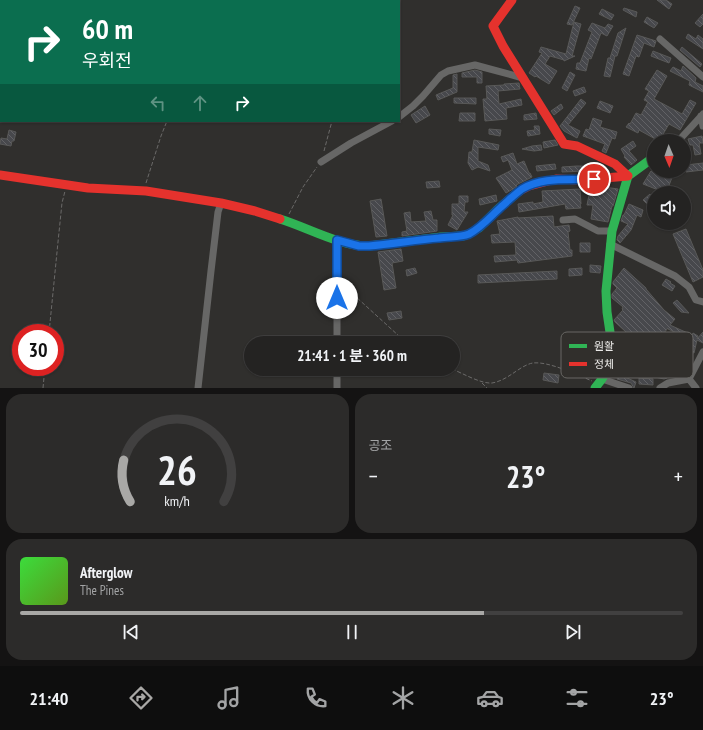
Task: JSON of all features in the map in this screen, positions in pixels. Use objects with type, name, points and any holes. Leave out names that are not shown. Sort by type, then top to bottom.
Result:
[{"type":"street","points":[[512,0],[493,26],[522,78],[564,144],[577,146],[615,164],[628,176]]},
{"type":"street","points":[[660,39],[703,77]]},
{"type":"street","points":[[400,116],[423,96],[441,75],[448,71],[475,66],[522,78]]},
{"type":"street","points":[[702,115],[703,126]]},
{"type":"street","points":[[685,134],[702,115]]},
{"type":"street","points":[[321,162],[390,122]]},
{"type":"street","points":[[0,175],[44,180],[88,188],[144,191],[221,203],[255,211],[337,240],[359,246],[369,246],[441,237],[462,236],[479,228],[521,190],[529,186],[556,180],[582,180],[628,176],[647,163]]},
{"type":"street","points":[[610,332],[606,291],[610,244],[612,231],[628,176]]},
{"type":"street","points":[[198,388],[212,256],[218,212],[221,203]]},
{"type":"street","points":[[563,220],[575,219],[598,231],[612,231]]},
{"type":"street","points":[[337,240],[337,336]]},
{"type":"street","points":[[610,244],[675,276],[689,287],[696,300],[703,302]]},
{"type":"street","points":[[693,371],[703,352]]},
{"type":"street","points":[[337,376],[337,388]]},
{"type":"street","points":[[660,388],[668,383],[689,379],[696,388]]},
{"type":"street","points":[[598,384],[629,388]]},
{"type":"path","points":[[144,191],[167,122]]},
{"type":"path","points":[[286,221],[302,187],[321,162],[332,122]]},
{"type":"path","points":[[50,324],[62,203],[65,190],[68,185]]},
{"type":"path","points":[[337,282],[399,336]]},
{"type":"path","points":[[460,372],[481,381],[491,383],[506,378],[532,363],[546,364],[561,369]]},
{"type":"path","points":[[43,388],[44,376]]},
{"type":"path","points":[[587,378],[598,384]]},
{"type":"path","points":[[481,381],[487,388]]},
{"type":"building","points":[[657,0],[666,0],[672,4],[669,9]]},
{"type":"building","points":[[575,6],[580,8],[572,25],[567,24]]},
{"type":"building","points":[[624,8],[637,12],[636,17],[623,10]]},
{"type":"building","points":[[602,9],[614,15],[611,20],[599,14]]},
{"type":"building","points":[[703,14],[703,24],[700,27],[695,23]]},
{"type":"building","points":[[647,17],[658,23],[654,28],[644,22]]},
{"type":"building","points":[[574,22],[581,24],[572,56],[575,56],[564,61],[550,56],[545,64],[557,71],[549,84],[529,73],[542,53],[539,52],[541,47],[566,54]]},
{"type":"building","points":[[592,23],[605,28],[608,24],[613,26],[607,36],[601,33],[591,59],[589,58],[586,71],[576,69],[577,63],[580,63],[592,32],[588,30]]},
{"type":"building","points":[[626,28],[617,56],[615,56],[610,77],[604,76],[608,58],[610,58],[618,33]]},
{"type":"building","points":[[688,34],[696,39],[698,35],[703,39],[703,49],[686,38]]},
{"type":"building","points":[[637,35],[656,41],[654,47],[644,43],[639,57],[636,56],[629,76],[623,74]]},
{"type":"building","points":[[682,47],[702,64],[700,67],[680,50]]},
{"type":"building","points":[[653,51],[671,58],[669,63],[651,56]]},
{"type":"building","points":[[683,66],[696,78],[695,82],[703,86],[703,92],[689,85],[690,81],[670,71],[673,67],[681,71]]},
{"type":"building","points":[[475,70],[482,72],[482,83],[477,83],[477,77],[462,77],[462,73]]},
{"type":"building","points":[[657,70],[667,76],[654,99],[682,114],[690,100],[696,103],[680,130],[669,124],[663,134],[647,134],[639,130],[638,133],[626,127],[629,123],[630,124],[636,113],[641,115],[648,102],[644,100],[649,91],[645,89]]},
{"type":"building","points":[[570,72],[575,75],[567,91],[562,88]]},
{"type":"building","points":[[457,74],[457,92],[438,100],[436,95],[453,88],[453,75]]},
{"type":"building","points":[[519,83],[520,89],[498,91],[499,104],[521,99],[522,105],[506,108],[507,119],[485,121],[483,99],[487,99],[486,86]]},
{"type":"building","points":[[584,87],[586,92],[575,96],[573,91]]},
{"type":"building","points":[[454,98],[476,98],[476,104],[454,103]]},
{"type":"building","points":[[581,99],[586,103],[568,125],[580,131],[577,138],[564,131],[560,126]]},
{"type":"building","points":[[600,101],[613,106],[610,113],[597,108]]},
{"type":"building","points":[[561,104],[563,108],[554,115],[551,111]]},
{"type":"building","points":[[425,106],[430,115],[416,123],[411,115]]},
{"type":"building","points":[[460,113],[475,113],[475,121],[459,121]]},
{"type":"building","points":[[536,113],[537,119],[524,120],[524,115]]},
{"type":"building","points":[[593,118],[602,121],[600,127],[617,132],[615,139],[612,138],[606,153],[602,151],[605,144],[583,136],[586,129],[589,130]]},
{"type":"building","points":[[534,126],[539,126],[540,134],[528,136],[527,131],[535,130]]},
{"type":"building","points":[[489,129],[501,130],[500,136],[489,134]]},
{"type":"building","points":[[9,130],[16,132],[11,146],[0,144],[1,138],[7,139]]},
{"type":"building","points":[[702,136],[703,143],[699,143],[701,154],[695,155],[693,145],[691,145],[691,138]]},
{"type":"building","points":[[474,140],[499,145],[498,150],[478,147],[478,161],[488,165],[490,171],[478,167],[472,170],[468,163],[469,152],[472,152]]},
{"type":"building","points":[[555,140],[558,145],[544,148],[543,142]]},
{"type":"building","points":[[633,141],[636,146],[629,151],[637,160],[631,165],[624,157],[625,156],[621,149]]},
{"type":"building","points":[[541,145],[542,150],[534,151],[522,149],[532,146]]},
{"type":"building","points":[[513,153],[517,164],[524,161],[532,177],[516,185],[517,186],[506,193],[496,178],[512,170],[508,160],[503,162],[501,157]]},
{"type":"building","points":[[703,163],[703,170],[691,171],[691,164]]},
{"type":"building","points":[[555,164],[556,169],[537,171],[536,166]]},
{"type":"building","points":[[600,166],[600,172],[562,172],[562,167]]},
{"type":"building","points":[[647,178],[672,178],[669,186],[648,186],[643,184]]},
{"type":"building","points":[[439,181],[440,187],[427,188],[426,182]]},
{"type":"building","points":[[591,185],[618,189],[608,222],[591,219],[593,205],[587,205]]},
{"type":"building","points":[[580,189],[581,208],[566,209],[565,204],[519,212],[518,204],[543,202],[542,191]]},
{"type":"building","points":[[496,195],[497,201],[480,205],[479,199]]},
{"type":"building","points":[[459,196],[468,196],[468,202],[465,202],[464,212],[468,212],[457,230],[448,225],[453,215],[452,204],[459,204]]},
{"type":"building","points":[[647,197],[647,204],[643,200]]},
{"type":"building","points":[[381,199],[387,236],[376,237],[370,201]]},
{"type":"building","points":[[629,204],[643,210],[641,217],[637,215],[631,230],[620,243],[617,240],[618,236],[628,224],[621,221]]},
{"type":"building","points":[[431,211],[433,220],[437,220],[437,231],[402,236],[402,232],[407,231],[404,213],[410,212],[411,222],[426,221],[424,212]]},
{"type":"building","points":[[553,216],[554,227],[569,225],[570,231],[568,232],[572,256],[518,263],[517,260],[495,262],[494,256],[516,255],[515,242],[492,243],[491,235],[500,234],[497,221],[518,217]]},
{"type":"building","points":[[686,230],[703,270],[703,277],[693,282],[673,234]]},
{"type":"building","points":[[580,243],[590,243],[590,252],[580,252]]},
{"type":"building","points":[[401,249],[403,261],[392,263],[396,288],[384,290],[378,252]]},
{"type":"building","points":[[590,265],[601,266],[600,273],[590,272]]},
{"type":"building","points":[[415,268],[417,273],[407,276],[406,270]]},
{"type":"building","points":[[582,268],[582,275],[569,276],[569,269]]},
{"type":"building","points":[[624,268],[646,288],[664,310],[675,319],[670,325],[685,332],[674,332],[668,328],[665,332],[626,332],[614,320],[623,310],[623,307],[612,298],[612,294],[617,288],[613,282]]},
{"type":"building","points":[[557,271],[557,279],[478,283],[478,275]]},
{"type":"building","points":[[666,279],[675,286],[672,291],[662,285]]},
{"type":"building","points":[[677,300],[689,313],[681,312],[673,303]]},
{"type":"building","points":[[401,311],[402,318],[389,320],[387,313]]},
{"type":"building","points":[[703,332],[703,343],[697,340],[694,353],[693,333],[698,336],[697,339]]},
{"type":"building","points":[[544,373],[559,375],[558,383],[543,380]]},
{"type":"building","points":[[627,378],[636,382],[634,388],[631,383],[617,379]]},
{"type":"building","points":[[639,378],[653,379],[653,385],[639,384]]},
{"type":"traffic: fast","points":[[610,332],[606,291],[612,231],[628,176],[647,162]]},
{"type":"traffic: fast","points":[[280,219],[335,240],[358,245],[369,246],[441,237],[463,236],[479,228],[517,193]]},
{"type":"traffic: fast","points":[[595,388],[603,378]]},
{"type":"traffic: jam","points":[[512,0],[493,26],[503,46],[564,144],[577,146],[615,164],[628,176]]},
{"type":"traffic: jam","points":[[0,175],[88,188],[146,191],[221,203],[280,219]]},
{"type":"traffic: jam","points":[[517,193],[529,186],[556,179],[582,180],[628,176]]},
{"type":"route","points":[[337,298],[337,240],[359,246],[369,246],[441,237],[462,236],[479,228],[521,190],[529,186],[556,180],[594,179]]}]
